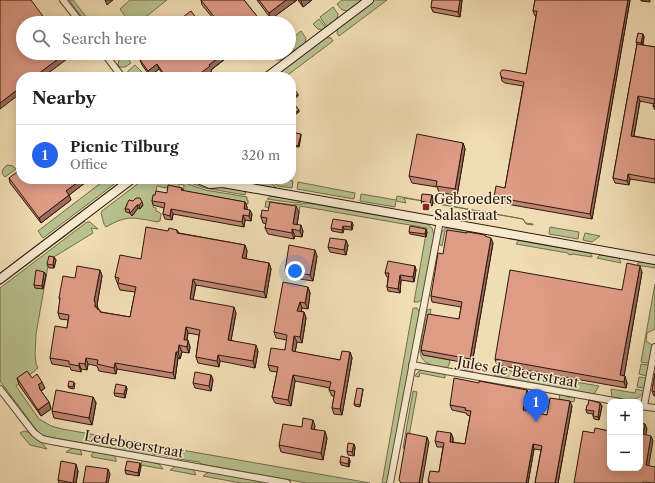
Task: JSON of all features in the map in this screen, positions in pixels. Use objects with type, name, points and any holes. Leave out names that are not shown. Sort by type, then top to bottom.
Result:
[{"type":"street","points":[[63,0],[76,16]]},
{"type":"street","points":[[296,55],[369,0]]},
{"type":"street","points":[[109,60],[118,72]]},
{"type":"street","points":[[274,72],[290,60]]},
{"type":"street","points":[[0,279],[125,184]]},
{"type":"street","points":[[236,184],[655,260]]},
{"type":"street","points":[[390,483],[440,221]]},
{"type":"street","points":[[643,401],[655,347]]},
{"type":"street","name":"Jules de Beerstraat","points":[[412,365],[607,400]]},
{"type":"street","name":"Ledeboerstraat","points":[[0,389],[34,433],[42,439],[287,483]]},
{"type":"street","points":[[643,406],[655,408]]},
{"type":"green space","points":[[69,0],[73,0],[86,16],[81,16]]},
{"type":"green space","points":[[130,0],[167,0],[147,16],[125,16],[120,9]]},
{"type":"green space","points":[[342,0],[362,0],[348,11],[342,10],[337,4]]},
{"type":"green space","points":[[374,0],[387,0],[339,36],[337,33],[338,27]]},
{"type":"green space","points":[[333,7],[338,14],[337,20],[327,27],[320,17]]},
{"type":"green space","points":[[319,19],[326,28],[324,30],[318,29],[313,24]]},
{"type":"green space","points":[[301,31],[306,38],[305,44],[296,50],[296,35]]},
{"type":"green space","points":[[324,37],[331,38],[333,41],[292,72],[278,72]]},
{"type":"green space","points":[[119,60],[129,60],[131,63],[125,67],[120,67],[118,65]]},
{"type":"green space","points":[[135,65],[142,72],[128,72]]},
{"type":"green space","points":[[7,165],[13,166],[16,169],[5,177],[2,173],[3,169]]},
{"type":"green space","points":[[298,182],[355,193],[354,199],[297,189]]},
{"type":"green space","points":[[99,184],[114,184],[43,238],[38,231]]},
{"type":"green space","points":[[117,184],[120,184],[0,275],[0,273]]},
{"type":"green space","points":[[137,184],[179,184],[179,189],[157,186],[153,207],[156,208],[156,211],[161,214],[160,221],[158,222],[132,218],[120,220],[106,227],[101,213]]},
{"type":"green space","points":[[179,184],[188,184],[205,190],[247,197],[248,204],[183,195],[184,185]]},
{"type":"green space","points":[[194,184],[203,184],[246,191],[245,195],[205,188]]},
{"type":"green space","points":[[272,184],[276,187],[275,189],[252,185]]},
{"type":"green space","points":[[275,184],[293,184],[292,188],[278,186]]},
{"type":"green space","points":[[361,194],[396,200],[397,196],[423,201],[404,198],[406,203],[396,201],[395,207],[360,201]]},
{"type":"green space","points":[[271,196],[301,202],[295,203],[267,199]]},
{"type":"green space","points":[[266,201],[293,205],[308,203],[427,224],[432,228],[434,235],[423,299],[418,302],[414,302],[427,228],[300,206],[299,212],[271,218],[260,216],[269,217],[271,208],[265,207]]},
{"type":"green space","points":[[433,201],[434,203],[523,219],[432,203]]},
{"type":"green space","points":[[82,221],[85,221],[0,285],[0,284]]},
{"type":"green space","points":[[87,222],[90,222],[98,229],[91,228],[93,233],[49,260],[36,334],[35,355],[38,368],[16,386],[39,419],[51,426],[62,429],[370,483],[307,483],[201,464],[199,462],[155,454],[153,456],[49,437],[38,432],[0,381],[0,288]]},
{"type":"green space","points":[[550,227],[579,232],[578,239],[549,234]]},
{"type":"green space","points":[[446,228],[479,233],[478,237],[445,231],[442,246],[439,244],[440,237],[441,233]]},
{"type":"green space","points":[[585,233],[600,236],[592,242],[583,240]]},
{"type":"green space","points":[[519,240],[590,253],[592,257],[571,255],[568,253],[516,244]]},
{"type":"green space","points":[[600,255],[619,258],[621,263],[597,258]]},
{"type":"green space","points":[[640,262],[655,264],[655,268],[637,265]]},
{"type":"green space","points":[[655,284],[655,329],[647,333],[646,341],[652,345],[649,363],[641,362]]},
{"type":"green space","points":[[413,308],[417,308],[420,313],[390,483],[382,483]]},
{"type":"green space","points":[[431,309],[423,355],[450,360],[447,368],[429,364],[422,359],[420,349],[427,310]]},
{"type":"green space","points":[[465,364],[475,366],[474,370],[472,372],[465,371]]},
{"type":"green space","points":[[641,364],[649,365],[647,376],[639,374]]},
{"type":"green space","points":[[494,368],[599,386],[594,394],[495,376]]},
{"type":"green space","points":[[421,370],[445,374],[445,378],[420,373],[419,377],[415,376]]},
{"type":"green space","points":[[639,377],[647,378],[645,388],[637,387]]},
{"type":"green space","points":[[611,389],[635,393],[636,389],[644,391],[638,398],[634,399],[612,397]]},
{"type":"green space","points":[[413,391],[417,392],[407,447],[405,449],[403,448]]},
{"type":"green space","points":[[560,394],[567,397],[575,397],[574,402],[559,399]]},
{"type":"green space","points":[[24,431],[30,433],[47,449],[30,445],[20,433]]},
{"type":"green space","points":[[73,448],[80,449],[82,455],[66,452]]},
{"type":"green space","points":[[94,452],[114,455],[116,462],[92,457],[91,455]]},
{"type":"green space","points":[[142,460],[159,464],[163,469],[141,465]]},
{"type":"green space","points":[[176,466],[193,469],[196,475],[170,470]]},
{"type":"green space","points":[[209,472],[266,483],[241,483],[203,476]]},
{"type":"building","points":[[0,0],[31,0],[43,16],[16,16],[16,60],[57,60],[41,72],[16,72],[16,91],[0,103]]},
{"type":"building","points":[[201,0],[244,0],[257,16],[214,16]]},
{"type":"building","points":[[259,0],[286,0],[269,13]]},
{"type":"building","points":[[432,0],[460,0],[458,12],[431,7]]},
{"type":"building","points":[[535,0],[628,0],[590,214],[494,197],[496,186],[505,188],[524,82],[503,78],[500,73],[502,70],[505,70],[526,74],[537,11],[533,11]]},
{"type":"building","points":[[191,11],[195,16],[184,16]]},
{"type":"building","points":[[638,33],[643,34],[641,43],[636,42]]},
{"type":"building","points":[[637,44],[655,47],[655,99],[638,96],[631,136],[655,140],[655,179],[628,174],[627,181],[613,178]]},
{"type":"building","points":[[140,60],[215,60],[202,72],[163,72],[157,64],[148,71]]},
{"type":"building","points":[[296,133],[301,134],[298,146],[296,145]]},
{"type":"building","points":[[417,134],[463,143],[455,189],[436,186],[437,181],[409,176]]},
{"type":"building","points":[[16,173],[16,184],[75,184],[66,191],[69,195],[39,218],[9,178]]},
{"type":"building","points":[[168,185],[182,188],[181,190],[245,202],[244,209],[250,210],[249,216],[243,215],[242,222],[171,209],[170,216],[163,214],[165,203],[152,201],[153,195],[155,195],[156,191],[167,193]]},
{"type":"building","points":[[422,194],[432,195],[430,203],[421,201]]},
{"type":"building","points":[[136,198],[140,198],[142,202],[130,213],[129,209],[125,209],[127,204],[129,200],[133,201]]},
{"type":"building","points":[[270,202],[296,206],[293,224],[301,225],[300,231],[292,229],[292,233],[265,228],[267,218],[261,217],[262,210],[268,211]]},
{"type":"building","points":[[333,219],[352,222],[351,227],[343,226],[342,230],[331,228]]},
{"type":"building","points":[[410,226],[426,229],[425,234],[409,232]]},
{"type":"building","points":[[146,227],[168,231],[169,228],[177,230],[177,233],[245,245],[242,258],[269,263],[264,292],[193,279],[190,299],[234,307],[228,340],[256,345],[253,361],[218,355],[217,361],[196,357],[200,330],[186,327],[184,340],[188,340],[187,347],[179,345],[178,352],[176,352],[173,373],[115,363],[114,368],[97,364],[98,360],[86,358],[85,364],[79,363],[79,366],[69,364],[69,361],[50,358],[55,326],[67,328],[69,315],[58,313],[63,276],[75,278],[77,266],[100,270],[94,301],[95,307],[100,310],[100,312],[130,317],[136,287],[118,283],[119,278],[115,277],[120,255],[141,259]]},
{"type":"building","points":[[447,230],[485,235],[491,238],[470,359],[421,350],[428,314],[459,319],[462,302],[431,296],[438,253],[443,254]]},
{"type":"building","points":[[330,238],[346,240],[344,250],[328,247]]},
{"type":"building","points":[[289,245],[315,250],[310,275],[285,271]]},
{"type":"building","points":[[49,256],[54,257],[53,265],[47,264]]},
{"type":"building","points":[[388,261],[415,266],[413,277],[400,275],[398,289],[387,287],[389,273],[385,273]]},
{"type":"building","points":[[627,263],[640,266],[620,375],[625,376],[624,382],[495,359],[510,270],[622,290]]},
{"type":"building","points":[[36,270],[44,272],[42,286],[34,285]]},
{"type":"building","points":[[283,282],[308,287],[305,303],[300,302],[297,311],[304,312],[300,337],[294,336],[292,351],[340,360],[342,351],[350,352],[340,409],[332,408],[335,391],[329,390],[331,382],[293,375],[288,400],[272,397],[278,367],[268,365],[271,348],[285,350],[287,335],[274,332]]},
{"type":"building","points":[[27,371],[32,378],[37,374],[42,382],[38,385],[40,387],[39,388],[49,402],[38,410],[17,378]]},
{"type":"building","points":[[195,372],[211,375],[209,386],[193,383]]},
{"type":"building","points":[[655,373],[655,392],[652,391]]},
{"type":"building","points":[[454,378],[527,390],[523,410],[547,415],[550,398],[570,401],[555,483],[535,483],[542,446],[533,444],[526,483],[430,483],[428,481],[430,471],[439,472],[444,443],[435,441],[437,431],[451,433],[450,442],[465,444],[471,411],[465,410],[466,408],[450,405]]},
{"type":"building","points":[[69,381],[74,382],[73,387],[68,386]]},
{"type":"building","points":[[116,384],[126,386],[124,394],[114,393]]},
{"type":"building","points":[[357,388],[363,389],[360,405],[354,404]]},
{"type":"building","points":[[56,390],[93,397],[89,418],[52,411]]},
{"type":"building","points":[[589,400],[600,403],[598,417],[593,416],[594,411],[586,410]]},
{"type":"building","points":[[303,418],[313,420],[311,429],[325,431],[321,453],[279,445],[283,424],[302,427]]},
{"type":"building","points":[[643,424],[645,424],[643,434]]},
{"type":"building","points":[[595,428],[607,430],[607,471],[643,471],[643,434],[651,436],[646,465],[655,467],[655,483],[574,483],[583,431],[594,433]]},
{"type":"building","points":[[407,433],[427,437],[419,483],[401,483],[399,480]]},
{"type":"building","points":[[348,443],[354,444],[352,452],[347,451]]},
{"type":"building","points":[[341,456],[349,458],[348,464],[340,462]]},
{"type":"building","points":[[61,461],[76,464],[73,483],[58,480]]},
{"type":"building","points":[[127,461],[140,463],[138,473],[125,470]]},
{"type":"building","points":[[86,466],[108,469],[106,483],[83,483]]},
{"type":"place","name":"Gebroeders Salastraat","points":[[426,207]]},
{"type":"place","name":"Picnic Tilburg","points":[[536,422]]}]
